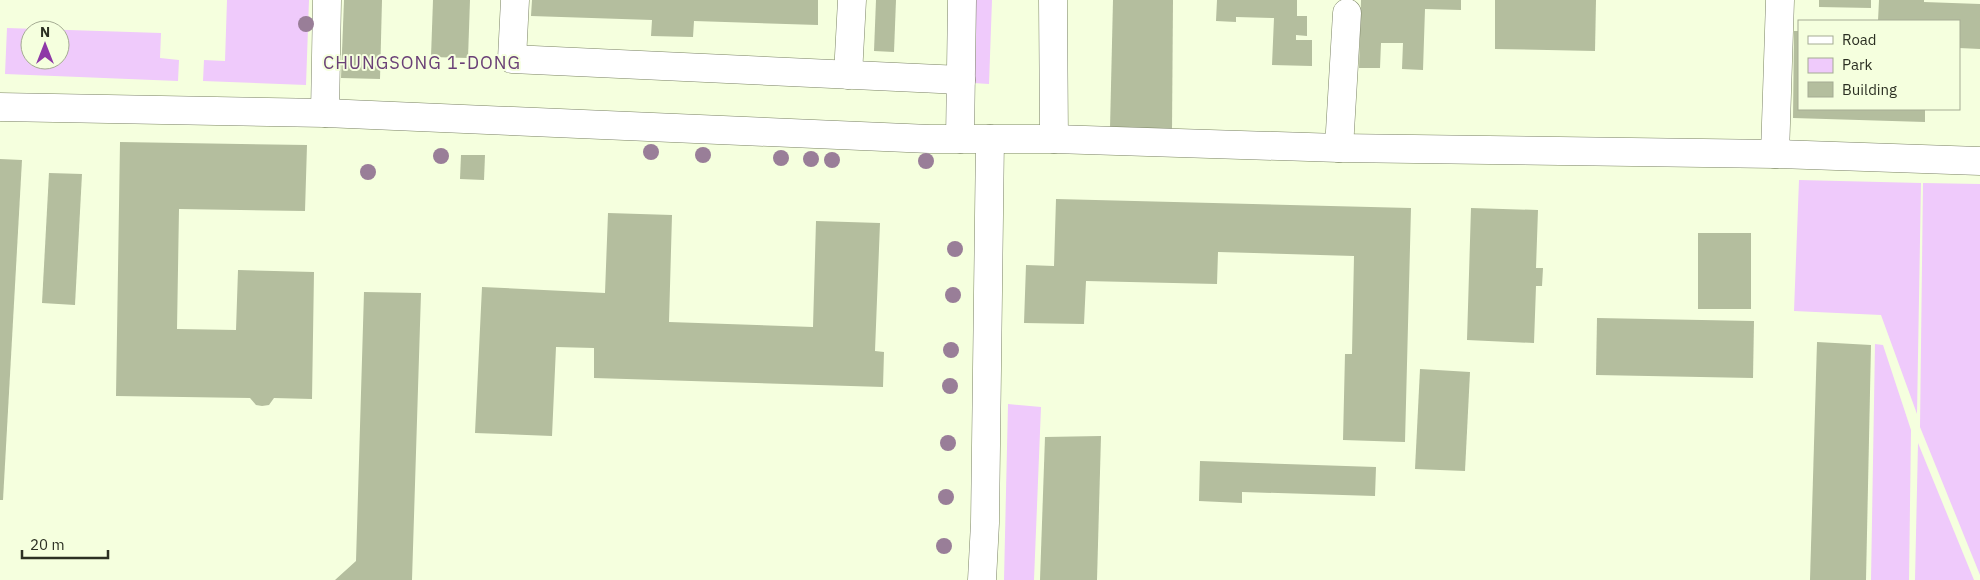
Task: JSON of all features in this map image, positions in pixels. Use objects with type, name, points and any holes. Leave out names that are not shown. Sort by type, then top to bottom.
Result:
[{"type":"street","points":[[325,113],[327,0]]},
{"type":"street","points":[[515,0],[512,59],[961,80]]},
{"type":"street","points":[[848,75],[852,0]]},
{"type":"street","points":[[960,139],[962,0]]},
{"type":"street","points":[[1053,0],[1054,139]]},
{"type":"street","points":[[1775,154],[1780,0]]},
{"type":"street","points":[[1338,148],[1347,13]]},
{"type":"street","points":[[0,107],[325,113],[960,139],[1054,139],[1338,148],[1775,154],[1980,161]]},
{"type":"street","points":[[982,580],[985,513],[990,139]]},
{"type":"green space","points":[[227,0],[309,0],[306,85],[203,81],[204,60],[225,61]]},
{"type":"green space","points":[[976,0],[992,0],[989,84],[973,83]]},
{"type":"green space","points":[[7,28],[20,28],[20,70],[70,70],[70,30],[161,33],[160,58],[179,60],[178,81],[5,74]]},
{"type":"green space","points":[[1799,180],[1921,183],[1917,414],[1881,315],[1794,311]]},
{"type":"green space","points":[[1923,183],[1980,184],[1980,575],[1920,427]]},
{"type":"green space","points":[[1875,344],[1883,345],[1911,430],[1909,580],[1871,580]]},
{"type":"green space","points":[[1008,404],[1041,407],[1034,580],[1004,580]]},
{"type":"green space","points":[[1918,443],[1974,580],[1915,580]]},
{"type":"building","points":[[344,0],[382,0],[380,79],[341,78]]},
{"type":"building","points":[[433,0],[470,0],[468,58],[431,57]]},
{"type":"building","points":[[532,0],[818,0],[818,25],[694,21],[693,37],[651,36],[652,20],[531,16]]},
{"type":"building","points":[[876,0],[896,0],[894,52],[874,51]]},
{"type":"building","points":[[1113,0],[1173,0],[1172,130],[1110,129]]},
{"type":"building","points":[[1217,0],[1297,0],[1297,16],[1307,16],[1307,36],[1296,35],[1296,40],[1312,40],[1312,66],[1272,65],[1274,18],[1236,17],[1236,22],[1216,21]]},
{"type":"building","points":[[1361,0],[1461,0],[1461,10],[1425,9],[1423,70],[1402,69],[1403,43],[1381,43],[1380,68],[1359,68]]},
{"type":"building","points":[[1495,0],[1596,0],[1595,51],[1495,49]]},
{"type":"building","points":[[1819,0],[1871,0],[1871,8],[1819,7]]},
{"type":"building","points":[[1879,0],[1924,0],[1924,2],[1980,4],[1980,49],[1960,48],[1960,20],[1878,20]]},
{"type":"building","points":[[1794,31],[1798,31],[1798,110],[1925,110],[1925,122],[1793,118]]},
{"type":"building","points":[[120,142],[307,145],[305,211],[179,209],[177,329],[236,330],[238,270],[314,272],[312,399],[274,398],[269,405],[262,406],[256,405],[250,398],[116,396]]},
{"type":"building","points":[[461,155],[485,155],[484,180],[460,179]]},
{"type":"building","points":[[0,159],[22,160],[3,500],[0,500]]},
{"type":"building","points":[[49,173],[82,174],[75,305],[42,303]]},
{"type":"building","points":[[1056,199],[1411,208],[1405,442],[1343,440],[1345,354],[1352,354],[1354,256],[1218,252],[1217,284],[1086,281],[1084,324],[1024,323],[1026,265],[1054,266]]},
{"type":"building","points":[[1471,208],[1538,210],[1536,268],[1543,268],[1542,286],[1536,286],[1534,343],[1467,340]]},
{"type":"building","points":[[608,213],[672,215],[669,322],[813,327],[816,221],[880,223],[875,351],[884,352],[883,387],[594,378],[594,348],[556,347],[552,436],[475,433],[482,287],[605,293]]},
{"type":"building","points":[[1698,233],[1751,233],[1751,309],[1698,309]]},
{"type":"building","points":[[364,292],[421,293],[412,580],[335,580],[356,561]]},
{"type":"building","points":[[1597,318],[1754,321],[1753,378],[1596,375]]},
{"type":"building","points":[[1817,342],[1871,345],[1866,580],[1810,580]]},
{"type":"building","points":[[1420,369],[1470,372],[1465,471],[1415,469]]},
{"type":"building","points":[[1101,436],[1097,580],[1040,580],[1045,437]]},
{"type":"building","points":[[1200,461],[1376,467],[1375,496],[1242,492],[1242,503],[1199,501]]},
{"type":"district","name":"CHUNGSONG 1-DONG","points":[[422,62]]}]
